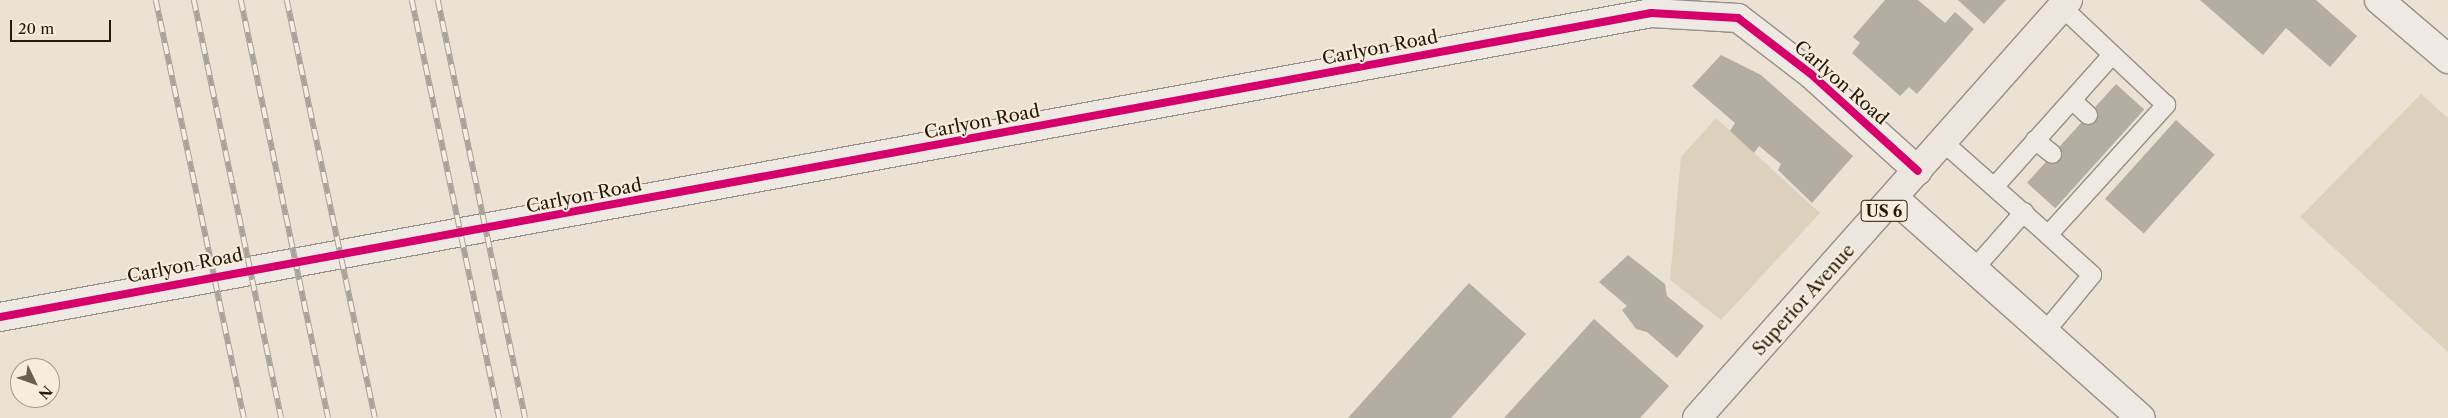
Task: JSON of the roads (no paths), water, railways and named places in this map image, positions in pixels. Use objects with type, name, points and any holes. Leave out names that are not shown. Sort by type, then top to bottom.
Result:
[{"type":"main road","name":"Superior Avenue","points":[[1697,418],[1895,199],[1918,170],[2065,3]]},
{"type":"street","points":[[2380,0],[2448,59]]},
{"type":"street","name":"Carlyon Road","points":[[0,317],[1651,13],[1738,18],[1811,74],[1918,170]]},
{"type":"street","points":[[1895,199],[2141,418]]},
{"type":"lane","points":[[2048,235],[2085,184],[2121,145],[2166,105],[2112,55],[2065,3]]},
{"type":"lane","points":[[1994,186],[2112,55]]},
{"type":"lane","points":[[2072,100],[2088,115]]},
{"type":"lane","points":[[2036,140],[2052,154]]},
{"type":"lane","points":[[1943,142],[2024,212],[2092,275],[2045,332]]},
{"type":"lane","points":[[1974,269],[2024,212]]},
{"type":"railway","points":[[156,0],[244,418]]},
{"type":"railway","points":[[194,0],[281,418]]},
{"type":"railway","points":[[241,0],[328,418]]},
{"type":"railway","points":[[287,0],[375,418]]},
{"type":"railway","points":[[412,0],[499,418]]},
{"type":"railway","points":[[438,0],[525,418]]}]
